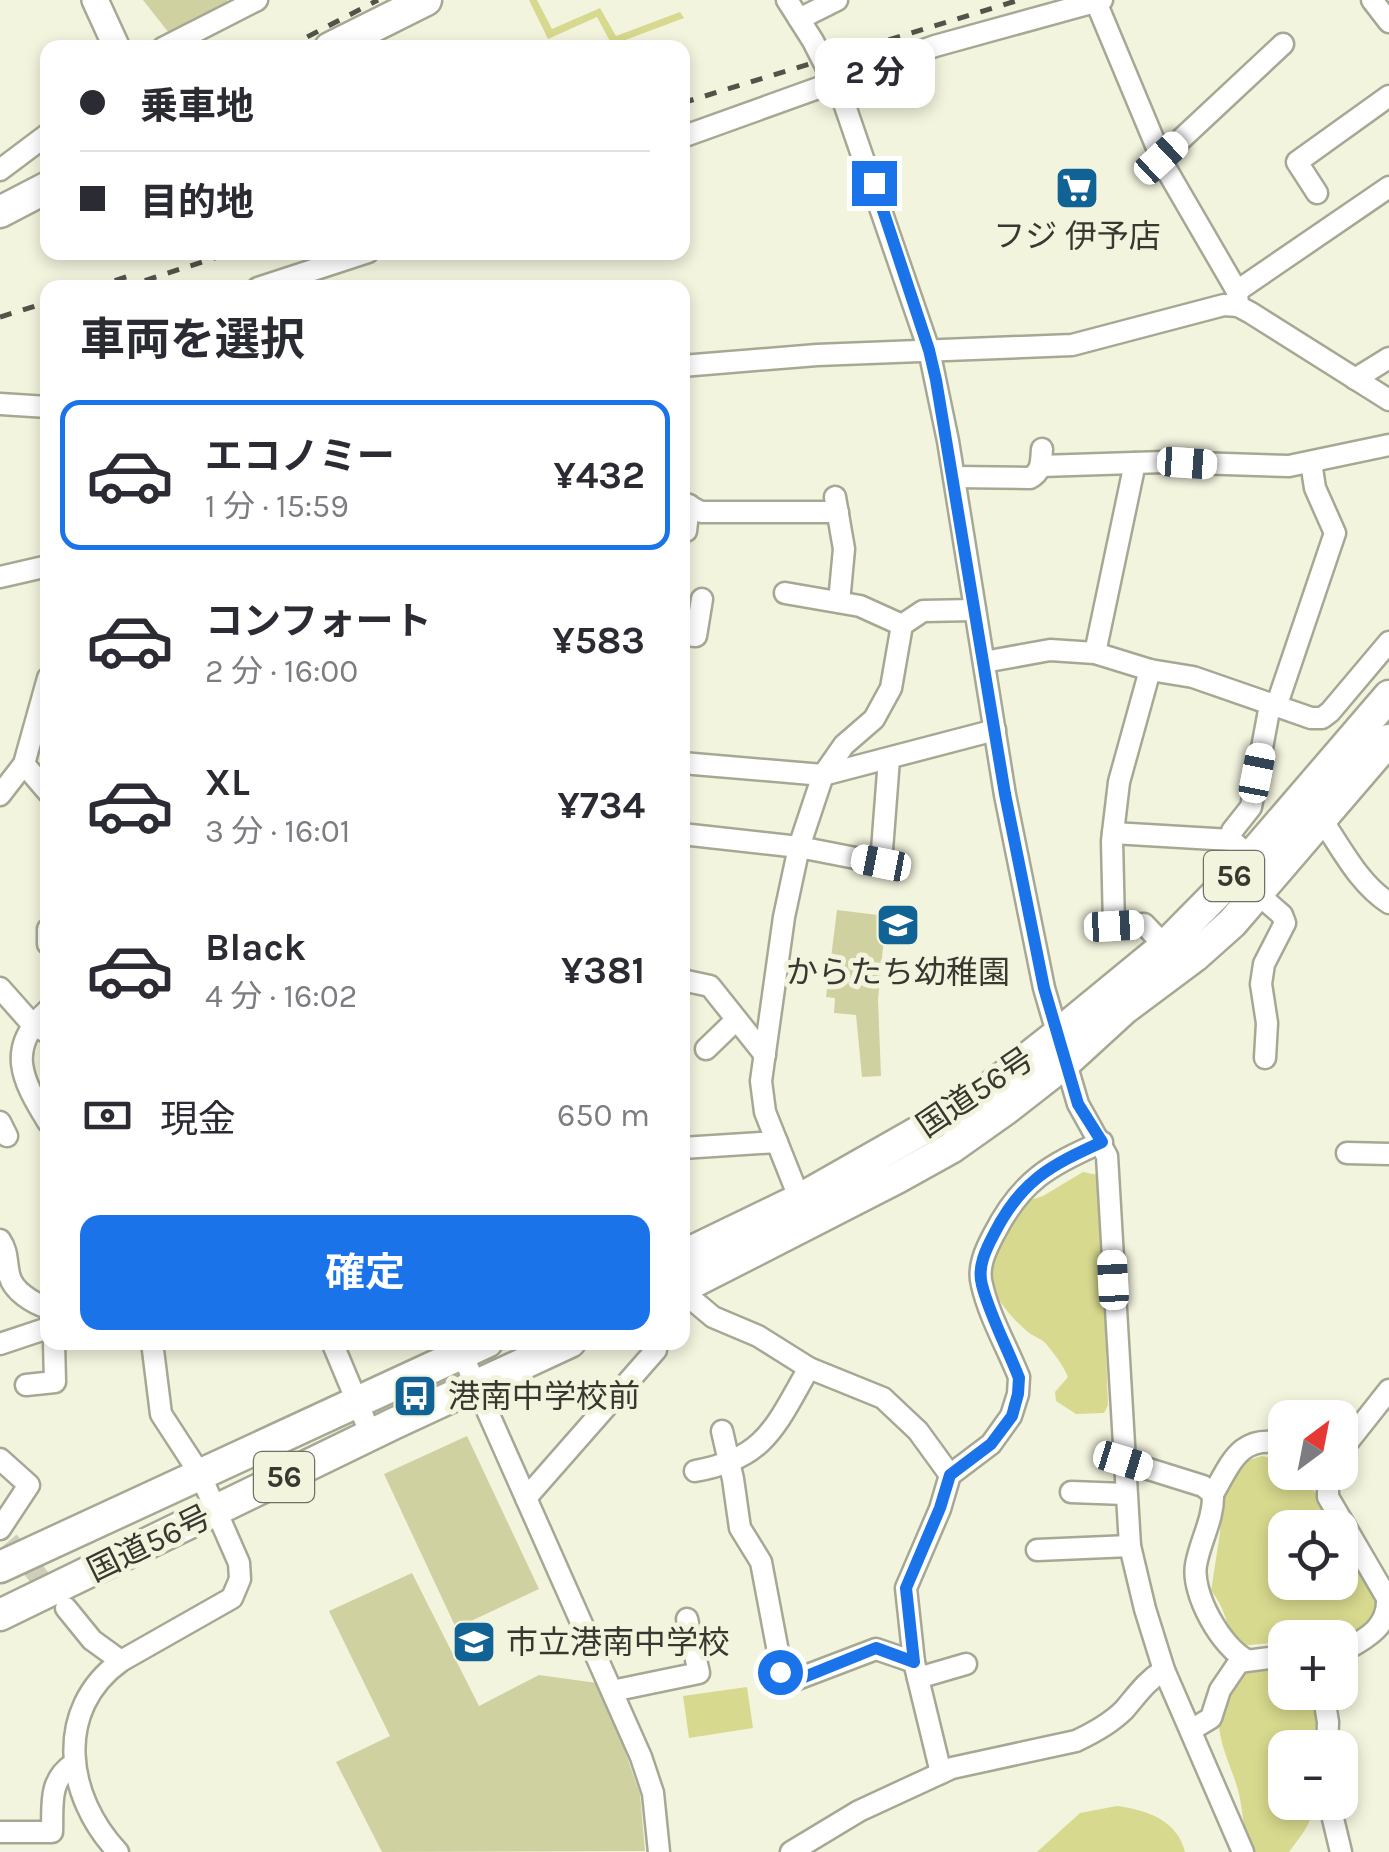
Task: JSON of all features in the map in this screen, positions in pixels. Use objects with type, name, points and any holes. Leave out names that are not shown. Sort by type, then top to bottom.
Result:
[{"type":"highway","points":[[346,40],[426,0]]},
{"type":"highway","points":[[0,212],[40,191]]},
{"type":"highway","name":"国道56号","points":[[1062,1049],[1165,946],[1241,849],[1389,696]]},
{"type":"highway","name":"国道56号","points":[[690,1285],[992,1086],[1062,1049],[1196,956],[1259,895],[1389,740]]},
{"type":"highway","name":"国道56号","points":[[690,1253],[805,1212]]},
{"type":"highway","name":"国道56号","points":[[2,1543],[200,1474],[470,1350]]},
{"type":"highway","name":"国道56号","points":[[0,1615],[553,1350]]},
{"type":"main road","points":[[95,0],[112,40]]},
{"type":"street","points":[[178,40],[256,0]]},
{"type":"street","points":[[786,0],[834,82],[863,152],[929,350],[954,477],[1005,794],[1044,988],[1078,1104],[1107,1156],[1130,1546],[1164,1670],[1243,1852]]},
{"type":"street","points":[[799,19],[837,0]]},
{"type":"street","points":[[1372,0],[1389,22]]},
{"type":"street","points":[[690,134],[935,46],[1099,1],[1161,158],[1238,298],[1389,400]]},
{"type":"street","points":[[1161,158],[1283,44]]},
{"type":"street","points":[[1317,194],[1298,162],[1389,96]]},
{"type":"street","points":[[0,170],[40,140]]},
{"type":"street","points":[[690,365],[929,350],[1072,346],[1238,298],[1389,187]]},
{"type":"street","points":[[282,280],[344,260]]},
{"type":"street","points":[[1355,379],[1389,358]]},
{"type":"street","points":[[0,404],[40,406]]},
{"type":"street","points":[[954,477],[1030,478],[1042,458],[1289,466],[1389,445]]},
{"type":"street","points":[[1241,849],[1232,830],[1251,807],[1273,706],[1335,533],[1310,462]]},
{"type":"street","points":[[1094,653],[1134,463]]},
{"type":"street","points":[[690,505],[701,512],[837,505],[844,549],[839,602]]},
{"type":"street","points":[[0,577],[40,568]]},
{"type":"street","points":[[785,594],[860,606],[902,625]]},
{"type":"street","points":[[690,636],[696,636],[702,598]]},
{"type":"street","points":[[805,1212],[765,1112],[761,1081],[784,917],[799,847],[823,775],[844,745],[874,719],[891,688],[902,625],[923,612],[974,610]]},
{"type":"street","points":[[984,662],[1050,650],[1094,653],[1150,670],[1193,677],[1273,706],[1322,718],[1389,642]]},
{"type":"street","points":[[1150,670],[1119,782],[1113,833],[1114,926],[1144,924],[1165,946]]},
{"type":"street","points":[[690,764],[823,775],[995,730]]},
{"type":"street","points":[[0,795],[15,765],[39,740]]},
{"type":"street","points":[[690,835],[799,847],[881,863],[888,759]]},
{"type":"street","points":[[15,765],[40,785]]},
{"type":"street","points":[[1322,820],[1358,874],[1376,895],[1389,903]]},
{"type":"street","points":[[1113,833],[1241,849]]},
{"type":"street","points":[[1259,895],[1282,914],[1285,924],[1264,964],[1261,984],[1267,1024],[1265,1058]]},
{"type":"street","points":[[690,982],[710,986],[765,1055]]},
{"type":"street","points":[[0,988],[40,1020]]},
{"type":"street","points":[[706,1048],[736,1020]]},
{"type":"street","points":[[40,1024],[27,1034],[20,1070],[40,1107]]},
{"type":"street","points":[[690,1147],[777,1142]]},
{"type":"street","points":[[941,1773],[916,1670],[906,1588],[950,1475],[991,1444],[1012,1416],[1018,1394],[1019,1378],[980,1281],[984,1253],[1016,1195],[1034,1178],[1102,1142]]},
{"type":"street","points":[[1347,1152],[1389,1154]]},
{"type":"street","points":[[0,1240],[8,1260],[9,1278],[40,1305]]},
{"type":"street","points":[[690,1297],[713,1317],[758,1336],[809,1368],[883,1398],[918,1431],[950,1475]]},
{"type":"street","points":[[2,1349],[40,1332]]},
{"type":"street","points":[[26,1386],[54,1382],[54,1350]]},
{"type":"street","points":[[118,1852],[102,1835],[80,1797],[73,1764],[76,1734],[87,1699],[108,1670],[232,1598],[240,1578],[240,1563],[200,1474],[161,1414],[153,1350]]},
{"type":"street","points":[[335,1350],[372,1434]]},
{"type":"street","points":[[474,1350],[476,1386],[654,1793],[659,1852]]},
{"type":"street","points":[[526,1498],[656,1350]]},
{"type":"street","points":[[695,1470],[729,1464],[765,1441],[809,1368]]},
{"type":"street","points":[[1358,1429],[1389,1390]]},
{"type":"street","points":[[722,1431],[740,1528],[762,1562],[783,1678],[792,1682],[876,1648],[916,1670],[966,1664]]},
{"type":"street","points":[[1248,1660],[1226,1644],[1208,1612],[1195,1575],[1213,1494],[1232,1461],[1250,1443],[1268,1441]]},
{"type":"street","points":[[0,1458],[29,1486],[2,1543]]},
{"type":"street","points":[[1123,1461],[1204,1486],[1213,1494]]},
{"type":"street","points":[[1328,1490],[1328,1497],[1387,1598],[1382,1626],[1358,1641]]},
{"type":"street","points":[[1071,1492],[1125,1494]]},
{"type":"street","points":[[1037,1550],[1130,1546]]},
{"type":"street","points":[[66,1608],[92,1640],[122,1661]]},
{"type":"street","points":[[612,1691],[699,1673],[687,1620]]},
{"type":"street","points":[[1191,1730],[1211,1718],[1227,1676],[1239,1662],[1268,1658]]},
{"type":"street","points":[[791,1852],[826,1828],[941,1773],[998,1756],[1076,1742],[1109,1722],[1150,1678],[1164,1670]]},
{"type":"street","points":[[0,1832],[52,1832],[53,1790],[59,1777],[73,1764]]},
{"type":"street","points":[[1333,1820],[1341,1852]]},
{"type":"shaded area","points":[[143,0],[227,0],[232,8],[173,38]]},
{"type":"shaded area","points":[[529,0],[537,0],[552,29],[600,8],[616,36],[680,12],[684,18],[625,40],[609,40],[597,17],[548,39]]},
{"type":"shaded area","points":[[837,910],[886,916],[878,1000],[881,1076],[862,1077],[856,1015],[834,1013],[835,998],[826,997]]},
{"type":"shaded area","points":[[1083,1172],[1098,1175],[1100,1188],[1108,1405],[1104,1413],[1076,1414],[1056,1401],[1055,1392],[1068,1377],[1061,1364],[1045,1343],[1006,1309],[994,1290],[989,1270],[996,1246],[1018,1204],[1043,1196]]},
{"type":"shaded area","points":[[467,1436],[539,1589],[456,1628],[384,1474]]},
{"type":"shaded area","points":[[1268,1457],[1268,1490],[1313,1490],[1327,1510],[1268,1510],[1268,1600],[1358,1600],[1358,1565],[1377,1600],[1380,1615],[1358,1633],[1358,1620],[1268,1620],[1268,1643],[1238,1646],[1211,1591],[1222,1494],[1240,1463]]},
{"type":"shaded area","points":[[412,1573],[479,1706],[539,1675],[597,1683],[640,1794],[645,1851],[382,1852],[336,1762],[390,1736],[329,1611]]},
{"type":"shaded area","points":[[1268,1666],[1268,1710],[1314,1710],[1316,1730],[1268,1730],[1268,1820],[1309,1820],[1289,1852],[1253,1852],[1246,1832],[1219,1731],[1220,1707],[1238,1672]]},
{"type":"shaded area","points":[[747,1687],[753,1728],[689,1738],[683,1696]]},
{"type":"shaded area","points":[[1117,1806],[1139,1810],[1168,1824],[1185,1852],[1037,1852],[1080,1813]]},
{"type":"tunnel","points":[[9,1541],[56,1597]]},
{"type":"railway","points":[[301,40],[378,0]]},
{"type":"railway","points":[[690,101],[1019,0]]},
{"type":"railway","points":[[147,280],[208,260]]},
{"type":"railway","points":[[117,280],[135,274]]},
{"type":"railway","points":[[0,317],[40,304]]},
{"type":"place","name":"フジ 伊予店","points":[[1077,188]]},
{"type":"place","name":"からたち幼稚園","points":[[898,925]]},
{"type":"place","name":"港南中学校前","points":[[415,1396]]},
{"type":"place","name":"市立港南中学校","points":[[474,1642]]},
{"type":"route","points":[[780,1672],[792,1682],[876,1648],[914,1662],[906,1588],[950,1475],[991,1444],[1012,1416],[1018,1394],[1019,1378],[980,1281],[984,1253],[1016,1195],[1034,1178],[1102,1142],[1078,1104],[1044,988],[1005,794],[936,380],[874,183]]}]
